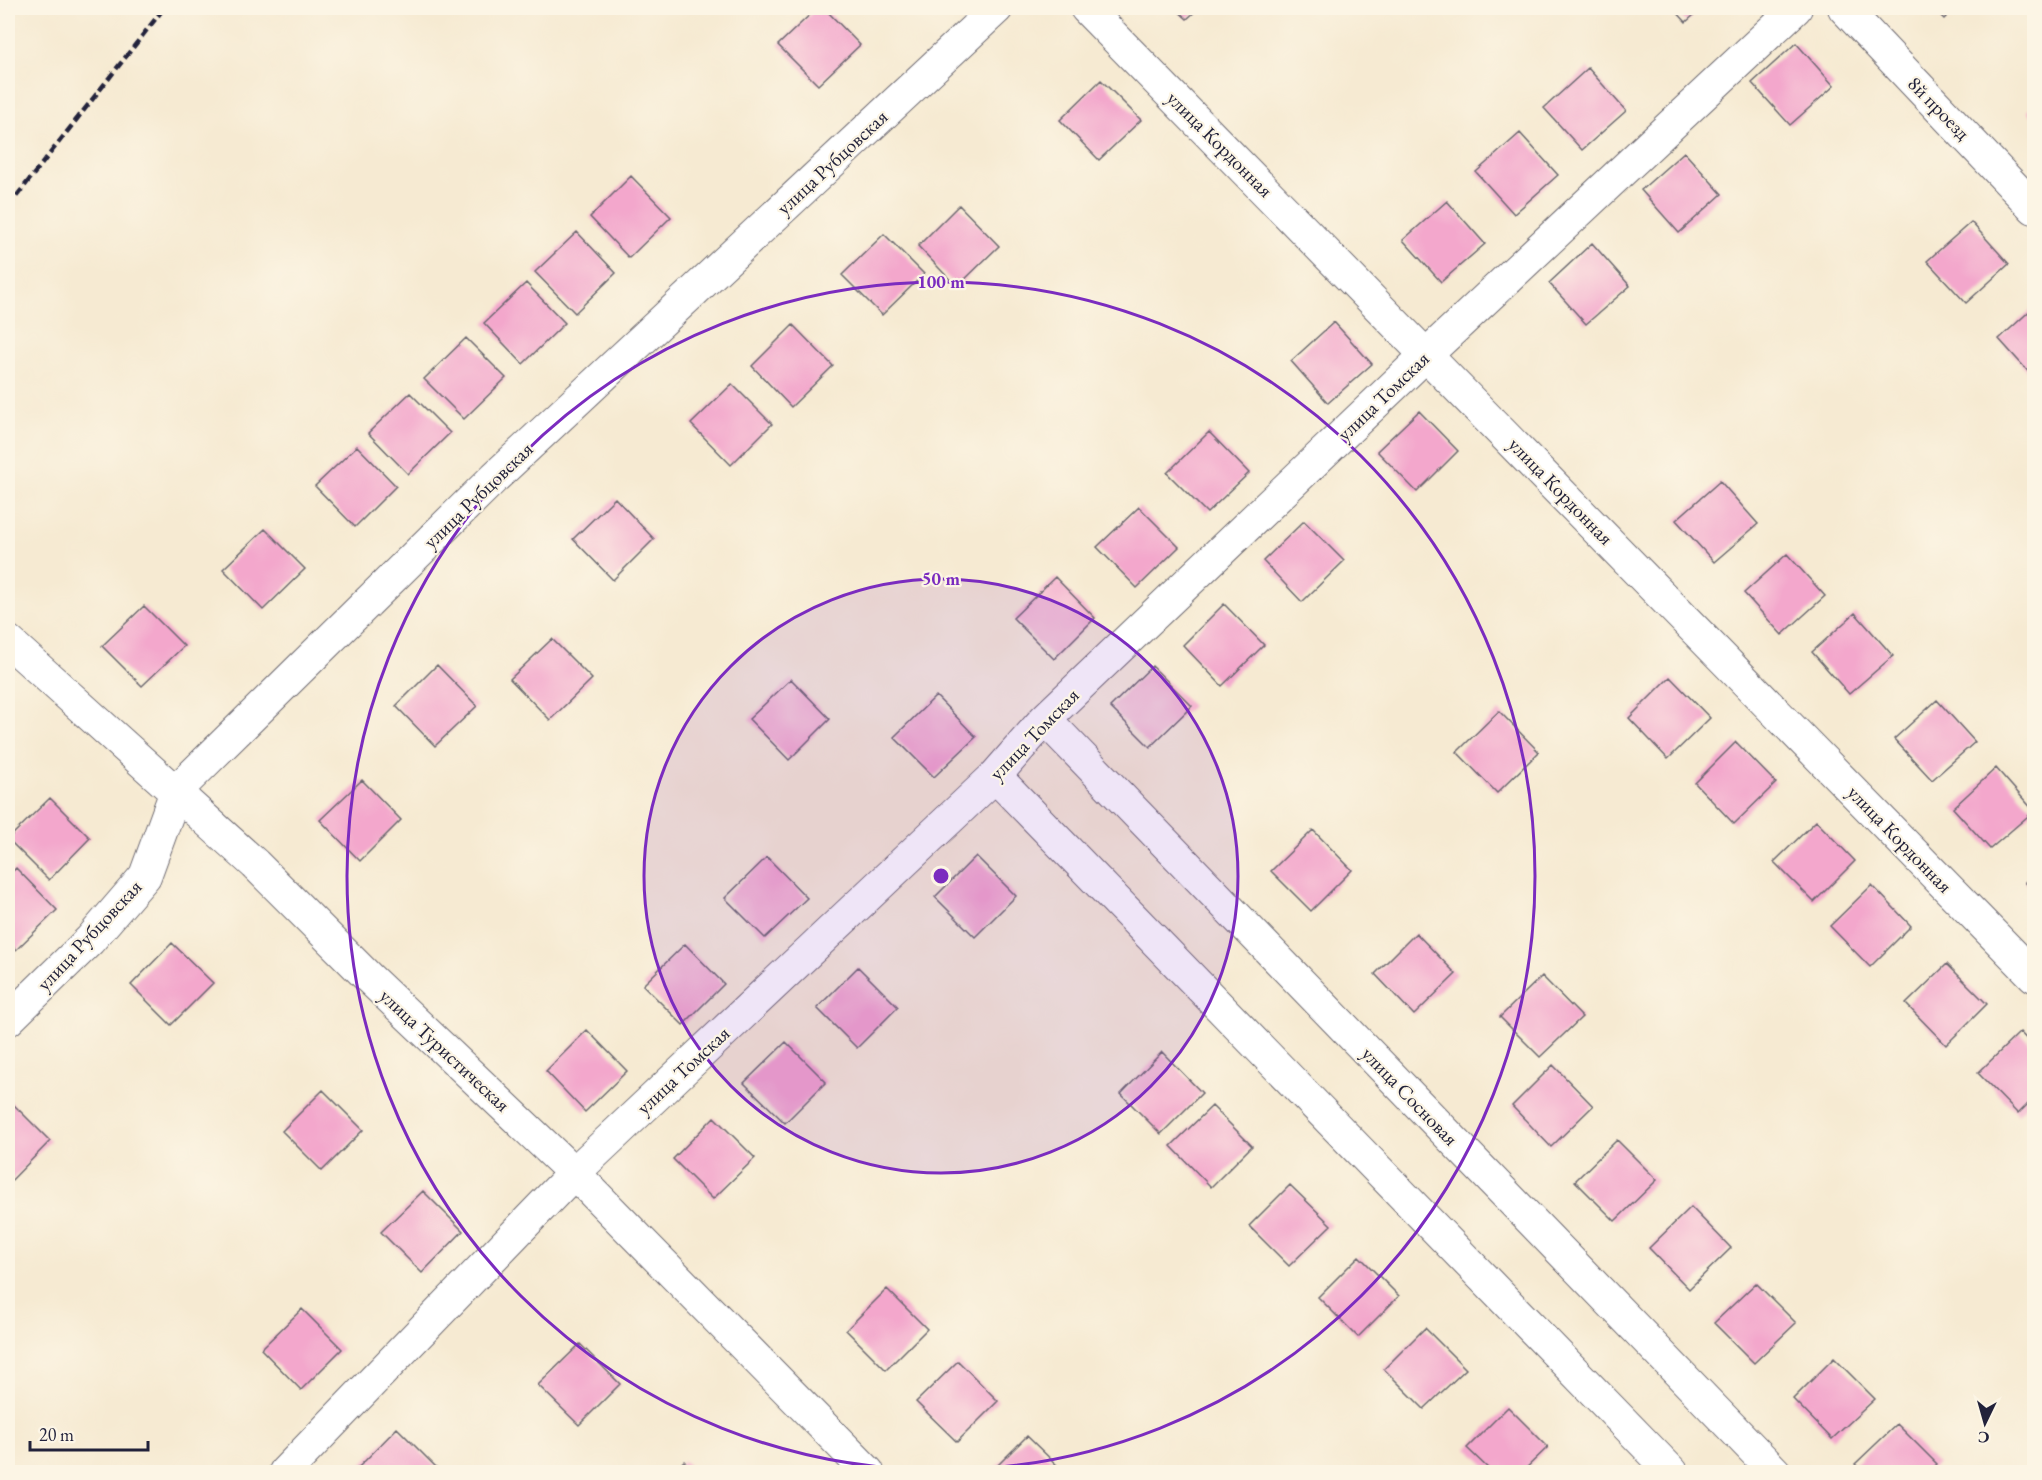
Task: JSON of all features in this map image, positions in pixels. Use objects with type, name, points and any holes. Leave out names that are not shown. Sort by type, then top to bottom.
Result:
[{"type":"street","name":"улица Рубцовская","points":[[8,1020],[90,940],[145,876],[176,791],[495,477],[997,8]]},
{"type":"street","name":"улица Кордонная","points":[[1086,8],[2034,976]]},
{"type":"street","name":"улица Томская","points":[[285,1473],[574,1173],[995,776],[1045,720],[1427,354],[1796,8]]},
{"type":"street","name":"8й проезд","points":[[1844,8],[2034,208]]},
{"type":"street","name":"улица Туристическая","points":[[8,641],[255,864],[368,977],[574,1173],[868,1473]]},
{"type":"street","name":"улица Сосновая","points":[[1045,720],[1775,1473]]},
{"type":"street","points":[[995,776],[1672,1473]]},
{"type":"building","points":[[817,8],[824,8],[860,45],[818,85],[778,45]]},
{"type":"building","points":[[1175,8],[1199,8],[1187,19]]},
{"type":"building","points":[[1673,8],[1702,8],[1686,22]]},
{"type":"building","points":[[1933,8],[1955,8],[1944,19]]},
{"type":"building","points":[[1796,43],[1834,86],[1790,125],[1752,83]]},
{"type":"building","points":[[1588,68],[1626,111],[1582,150],[1544,108]]},
{"type":"building","points":[[1101,80],[1141,120],[1099,160],[1060,120]]},
{"type":"building","points":[[2034,104],[2034,119],[2027,111]]},
{"type":"building","points":[[1520,133],[1558,175],[1514,214],[1476,172]]},
{"type":"building","points":[[1684,152],[1722,194],[1679,233],[1641,190]]},
{"type":"building","points":[[631,176],[671,217],[629,258],[590,217]]},
{"type":"building","points":[[1447,201],[1485,244],[1441,282],[1403,240]]},
{"type":"building","points":[[959,205],[999,246],[957,287],[918,246]]},
{"type":"building","points":[[1971,222],[2009,264],[1966,303],[1927,261]]},
{"type":"building","points":[[577,232],[616,273],[575,313],[535,272]]},
{"type":"building","points":[[884,234],[924,274],[882,315],[842,275]]},
{"type":"building","points":[[1592,243],[1630,286],[1586,324],[1549,283]]},
{"type":"building","points":[[526,283],[565,323],[523,364],[484,323]]},
{"type":"building","points":[[2034,307],[2034,378],[1999,339]]},
{"type":"building","points":[[1334,322],[1372,364],[1328,403],[1291,361]]},
{"type":"building","points":[[793,325],[833,366],[791,407],[752,366]]},
{"type":"building","points":[[466,338],[506,378],[464,419],[424,379]]},
{"type":"building","points":[[732,384],[772,424],[731,465],[691,424]]},
{"type":"building","points":[[410,393],[450,433],[408,474],[368,433]]},
{"type":"building","points":[[1419,411],[1458,451],[1417,492],[1377,451]]},
{"type":"building","points":[[1209,432],[1249,473],[1207,513],[1167,473]]},
{"type":"building","points":[[357,446],[396,486],[355,527],[315,486]]},
{"type":"building","points":[[1720,481],[1758,524],[1714,562],[1676,520]]},
{"type":"building","points":[[615,498],[654,539],[613,580],[573,539]]},
{"type":"building","points":[[1139,507],[1179,547],[1137,588],[1097,547]]},
{"type":"building","points":[[1304,521],[1344,561],[1302,602],[1263,561]]},
{"type":"building","points":[[265,529],[305,569],[263,610],[223,569]]},
{"type":"building","points":[[1787,554],[1825,596],[1782,635],[1744,593]]},
{"type":"building","points":[[1055,577],[1095,618],[1054,659],[1013,618]]},
{"type":"building","points":[[1224,604],[1264,645],[1222,686],[1183,645]]},
{"type":"building","points":[[144,606],[184,646],[142,686],[102,646]]},
{"type":"building","points":[[1855,613],[1893,656],[1849,694],[1812,652]]},
{"type":"building","points":[[552,639],[592,679],[550,720],[510,679]]},
{"type":"building","points":[[437,665],[477,706],[435,746],[396,706]]},
{"type":"building","points":[[1152,666],[1192,706],[1150,747],[1110,707]]},
{"type":"building","points":[[1670,677],[1710,718],[1668,759],[1629,718]]},
{"type":"building","points":[[791,679],[830,719],[789,760],[749,719]]},
{"type":"building","points":[[936,696],[976,737],[934,777],[894,737]]},
{"type":"building","points":[[1937,700],[1975,742],[1932,780],[1894,739]]},
{"type":"building","points":[[1499,711],[1539,752],[1497,793],[1457,752]]},
{"type":"building","points":[[1736,742],[1776,783],[1734,824],[1695,783]]},
{"type":"building","points":[[1996,768],[2034,811],[1990,849],[1953,808]]},
{"type":"building","points":[[362,780],[401,820],[360,861],[320,820]]},
{"type":"building","points":[[50,798],[90,838],[49,880],[8,839]]},
{"type":"building","points":[[1816,821],[1855,861],[1814,902],[1774,862]]},
{"type":"building","points":[[1313,830],[1352,870],[1311,911],[1271,871]]},
{"type":"building","points":[[976,856],[1016,896],[975,937],[935,897]]},
{"type":"building","points":[[767,857],[807,898],[765,938],[725,898]]},
{"type":"building","points":[[16,868],[57,910],[16,950],[8,941],[8,876]]},
{"type":"building","points":[[2034,873],[2034,892],[2025,882]]},
{"type":"building","points":[[1872,885],[1911,926],[1870,967],[1830,926]]},
{"type":"building","points":[[1416,933],[1456,974],[1414,1015],[1375,974]]},
{"type":"building","points":[[172,943],[213,983],[171,1025],[131,985]]},
{"type":"building","points":[[685,944],[724,984],[683,1025],[643,985]]},
{"type":"building","points":[[1947,964],[1987,1004],[1946,1045],[1906,1004]]},
{"type":"building","points":[[858,967],[898,1007],[857,1048],[817,1008]]},
{"type":"building","points":[[1542,976],[1582,1017],[1540,1057],[1500,1017]]},
{"type":"building","points":[[587,1030],[627,1071],[585,1112],[546,1071]]},
{"type":"building","points":[[2020,1032],[2034,1047],[2034,1098],[2018,1114],[1978,1073]]},
{"type":"building","points":[[786,1042],[826,1082],[785,1123],[744,1083]]},
{"type":"building","points":[[1162,1052],[1202,1093],[1161,1134],[1121,1094]]},
{"type":"building","points":[[1553,1065],[1593,1106],[1551,1147],[1512,1106]]},
{"type":"building","points":[[323,1090],[363,1130],[322,1171],[282,1131]]},
{"type":"building","points":[[10,1101],[50,1141],[8,1184],[8,1104]]},
{"type":"building","points":[[1212,1106],[1252,1146],[1211,1187],[1171,1146]]},
{"type":"building","points":[[714,1117],[755,1158],[713,1199],[673,1159]]},
{"type":"building","points":[[1617,1140],[1657,1180],[1615,1221],[1575,1181]]},
{"type":"building","points":[[1290,1185],[1331,1225],[1289,1266],[1249,1226]]},
{"type":"building","points":[[423,1191],[463,1231],[422,1273],[381,1232]]},
{"type":"building","points":[[1691,1207],[1731,1248],[1689,1289],[1649,1248]]},
{"type":"building","points":[[1359,1256],[1399,1296],[1358,1337],[1318,1297]]},
{"type":"building","points":[[1756,1283],[1796,1323],[1754,1363],[1714,1323]]},
{"type":"building","points":[[887,1289],[927,1329],[886,1370],[846,1330]]},
{"type":"building","points":[[302,1309],[342,1349],[301,1390],[261,1349]]},
{"type":"building","points":[[1425,1328],[1466,1369],[1424,1409],[1384,1369]]},
{"type":"building","points":[[580,1344],[620,1384],[579,1425],[538,1385]]},
{"type":"building","points":[[1834,1358],[1875,1399],[1832,1439],[1793,1399]]},
{"type":"building","points":[[958,1361],[998,1401],[957,1442],[916,1402]]},
{"type":"building","points":[[1508,1407],[1548,1447],[1522,1472],[1492,1472],[1467,1448]]},
{"type":"building","points":[[1897,1424],[1937,1464],[1929,1472],[1863,1472],[1855,1464]]},
{"type":"building","points":[[397,1428],[437,1468],[433,1472],[358,1472],[356,1470]]},
{"type":"building","points":[[1027,1436],[1064,1472],[991,1472]]},
{"type":"building","points":[[684,1461],[695,1472],[672,1472]]},
{"type":"railway","points":[[8,207],[164,8]]}]
